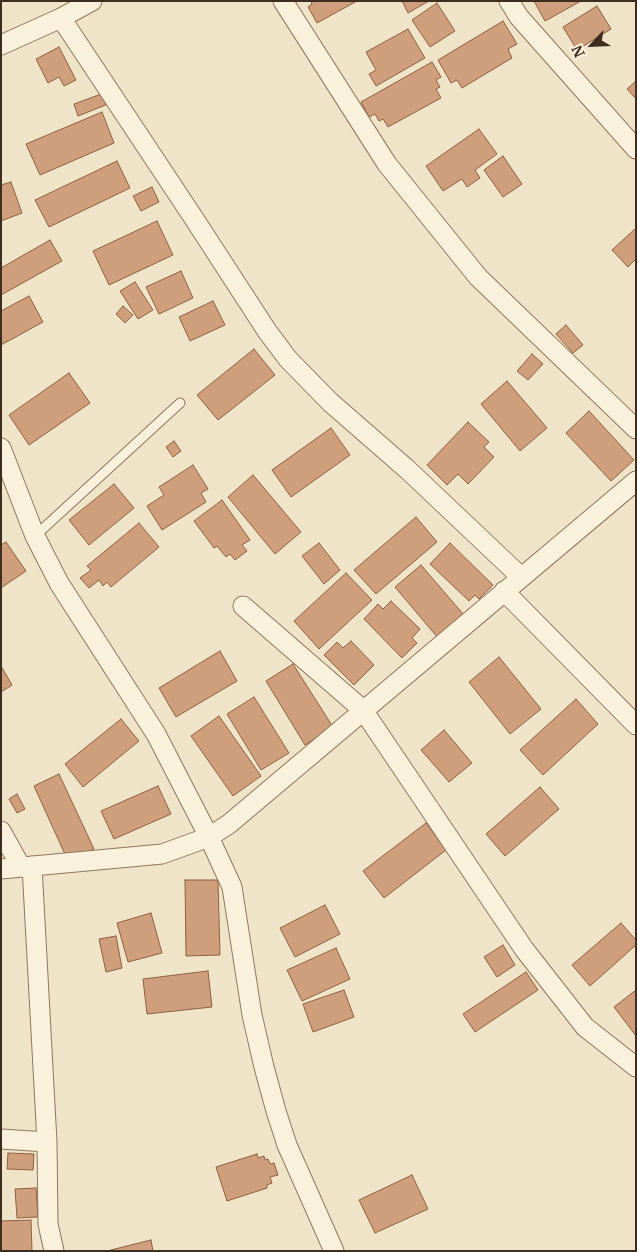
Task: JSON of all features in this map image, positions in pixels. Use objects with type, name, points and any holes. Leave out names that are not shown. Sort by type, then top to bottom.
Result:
[{"type":"street","points":[[1,45],[61,18],[92,1]]},
{"type":"street","points":[[283,1],[387,164],[478,277],[636,429]]},
{"type":"street","points":[[509,1],[519,17],[636,149]]},
{"type":"street","points":[[61,18],[266,331],[288,360],[330,402],[408,470],[521,577]]},
{"type":"street","points":[[1,448],[7,478],[59,583],[156,734],[209,836],[232,887],[252,1015],[276,1111],[287,1145],[334,1251]]},
{"type":"street","points":[[1,869],[162,854],[209,836],[229,824],[636,481]]},
{"type":"street","points":[[504,592],[636,725]]},
{"type":"street","points":[[243,606],[363,710],[524,949],[585,1027],[636,1067]]},
{"type":"street","points":[[1,831],[26,866],[47,1142],[48,1224],[54,1251]]},
{"type":"street","points":[[1,1139],[47,1142]]},
{"type":"lane","points":[[35,536],[180,403]]},
{"type":"building","points":[[311,1],[357,1],[317,23],[308,7],[312,4]]},
{"type":"building","points":[[402,1],[429,1],[408,13]]},
{"type":"building","points":[[534,1],[581,1],[545,21]]},
{"type":"building","points":[[437,3],[455,31],[430,47],[412,20]]},
{"type":"building","points":[[597,6],[611,29],[577,50],[563,27]]},
{"type":"building","points":[[503,21],[517,44],[508,49],[512,58],[462,88],[457,80],[451,83],[438,60]]},
{"type":"building","points":[[408,29],[425,58],[376,86],[369,74],[376,70],[366,52]]},
{"type":"building","points":[[59,47],[76,80],[64,86],[59,77],[48,83],[36,59]]},
{"type":"building","points":[[432,62],[441,77],[436,80],[440,87],[436,89],[441,98],[388,127],[383,119],[379,121],[375,114],[369,117],[361,102]]},
{"type":"building","points":[[636,81],[636,99],[627,89]]},
{"type":"building","points":[[104,93],[108,104],[78,116],[74,104]]},
{"type":"building","points":[[102,112],[114,143],[40,175],[26,144]]},
{"type":"building","points":[[479,129],[497,154],[475,170],[480,178],[467,187],[462,179],[443,191],[426,166]]},
{"type":"building","points":[[503,156],[522,184],[503,197],[484,170]]},
{"type":"building","points":[[117,161],[130,188],[49,227],[35,200]]},
{"type":"building","points":[[11,182],[22,213],[1,221],[1,185]]},
{"type":"building","points":[[152,187],[159,202],[141,211],[133,196]]},
{"type":"building","points":[[157,221],[173,255],[109,285],[93,251]]},
{"type":"building","points":[[636,228],[636,259],[628,267],[612,250]]},
{"type":"building","points":[[50,240],[62,261],[1,295],[1,268]]},
{"type":"building","points":[[181,271],[193,298],[159,314],[146,287]]},
{"type":"building","points":[[135,282],[153,310],[138,319],[120,291]]},
{"type":"building","points":[[29,296],[43,322],[1,345],[1,311]]},
{"type":"building","points":[[213,301],[225,325],[190,341],[179,317]]},
{"type":"building","points":[[123,306],[133,315],[125,323],[116,314]]},
{"type":"building","points":[[566,325],[583,345],[573,353],[556,334]]},
{"type":"building","points":[[254,349],[275,375],[218,420],[197,395]]},
{"type":"building","points":[[532,354],[543,364],[528,380],[517,371]]},
{"type":"building","points":[[69,373],[90,403],[29,445],[9,415]]},
{"type":"building","points":[[507,381],[547,428],[520,451],[481,404]]},
{"type":"building","points":[[589,411],[634,460],[611,481],[566,433]]},
{"type":"building","points":[[468,422],[489,442],[484,447],[494,457],[468,484],[458,474],[447,485],[427,465]]},
{"type":"building","points":[[331,428],[350,455],[291,497],[272,470]]},
{"type":"building","points":[[174,441],[181,451],[173,457],[166,447]]},
{"type":"building","points":[[193,465],[208,489],[201,493],[206,502],[162,530],[147,506],[164,495],[159,487]]},
{"type":"building","points":[[253,475],[301,532],[275,554],[228,497]]},
{"type":"building","points":[[114,484],[134,508],[89,545],[69,520]]},
{"type":"building","points":[[222,500],[250,540],[242,545],[247,551],[235,560],[230,554],[226,557],[217,546],[214,548],[194,521]]},
{"type":"building","points":[[416,517],[437,542],[376,594],[354,570]]},
{"type":"building","points":[[139,523],[159,547],[111,587],[107,582],[103,586],[99,580],[89,588],[80,578],[91,570],[87,566]]},
{"type":"building","points":[[6,542],[26,571],[1,588],[1,545]]},
{"type":"building","points":[[319,543],[340,570],[324,584],[302,556]]},
{"type":"building","points":[[450,543],[493,585],[479,599],[475,595],[469,601],[430,564]]},
{"type":"building","points":[[421,565],[464,615],[438,638],[395,587]]},
{"type":"building","points":[[346,573],[372,600],[319,649],[294,621]]},
{"type":"building","points":[[391,601],[420,629],[412,638],[417,643],[402,658],[364,619],[378,604],[383,609]]},
{"type":"building","points":[[351,641],[374,665],[354,685],[324,655],[337,642],[343,648]]},
{"type":"building","points":[[220,651],[237,681],[176,717],[159,688]]},
{"type":"building","points":[[499,657],[541,709],[510,734],[469,682]]},
{"type":"building","points":[[293,664],[333,727],[305,745],[266,681]]},
{"type":"building","points":[[1,666],[12,685],[1,692]]},
{"type":"building","points":[[254,697],[289,753],[261,770],[227,714]]},
{"type":"building","points":[[576,699],[598,724],[543,775],[520,750]]},
{"type":"building","points":[[219,716],[261,776],[233,796],[191,736]]},
{"type":"building","points":[[121,719],[139,741],[83,787],[65,764]]},
{"type":"building","points":[[444,730],[472,763],[449,782],[421,750]]},
{"type":"building","points":[[59,774],[94,849],[68,861],[34,786]]},
{"type":"building","points":[[158,786],[171,814],[114,839],[101,811]]},
{"type":"building","points":[[540,787],[559,809],[505,856],[486,834]]},
{"type":"building","points":[[17,794],[25,809],[17,813],[9,799]]},
{"type":"building","points":[[426,823],[446,850],[384,898],[363,871]]},
{"type":"building","points":[[185,880],[218,880],[220,955],[186,956]]},
{"type":"building","points":[[325,905],[340,934],[295,957],[280,928]]},
{"type":"building","points":[[151,913],[162,953],[128,962],[117,923]]},
{"type":"building","points":[[621,923],[636,940],[636,945],[590,986],[572,965]]},
{"type":"building","points":[[116,936],[122,968],[106,972],[99,939]]},
{"type":"building","points":[[503,945],[515,965],[497,977],[484,957]]},
{"type":"building","points":[[336,948],[350,979],[302,1001],[287,970]]},
{"type":"building","points":[[208,971],[212,1007],[147,1014],[143,979]]},
{"type":"building","points":[[526,972],[538,990],[475,1032],[463,1014]]},
{"type":"building","points":[[344,990],[354,1017],[313,1032],[303,1004]]},
{"type":"building","points":[[636,990],[636,1036],[614,1007]]},
{"type":"building","points":[[8,1153],[34,1154],[33,1170],[7,1169]]},
{"type":"building","points":[[257,1154],[258,1158],[264,1156],[265,1160],[268,1159],[270,1164],[274,1163],[278,1175],[270,1177],[272,1183],[267,1185],[267,1188],[227,1201],[216,1167]]},
{"type":"building","points":[[412,1175],[428,1209],[375,1233],[359,1200]]},
{"type":"building","points":[[36,1188],[38,1217],[17,1218],[15,1189]]},
{"type":"building","points":[[31,1220],[32,1251],[1,1251],[1,1221]]},
{"type":"building","points":[[151,1240],[153,1251],[107,1251]]}]
